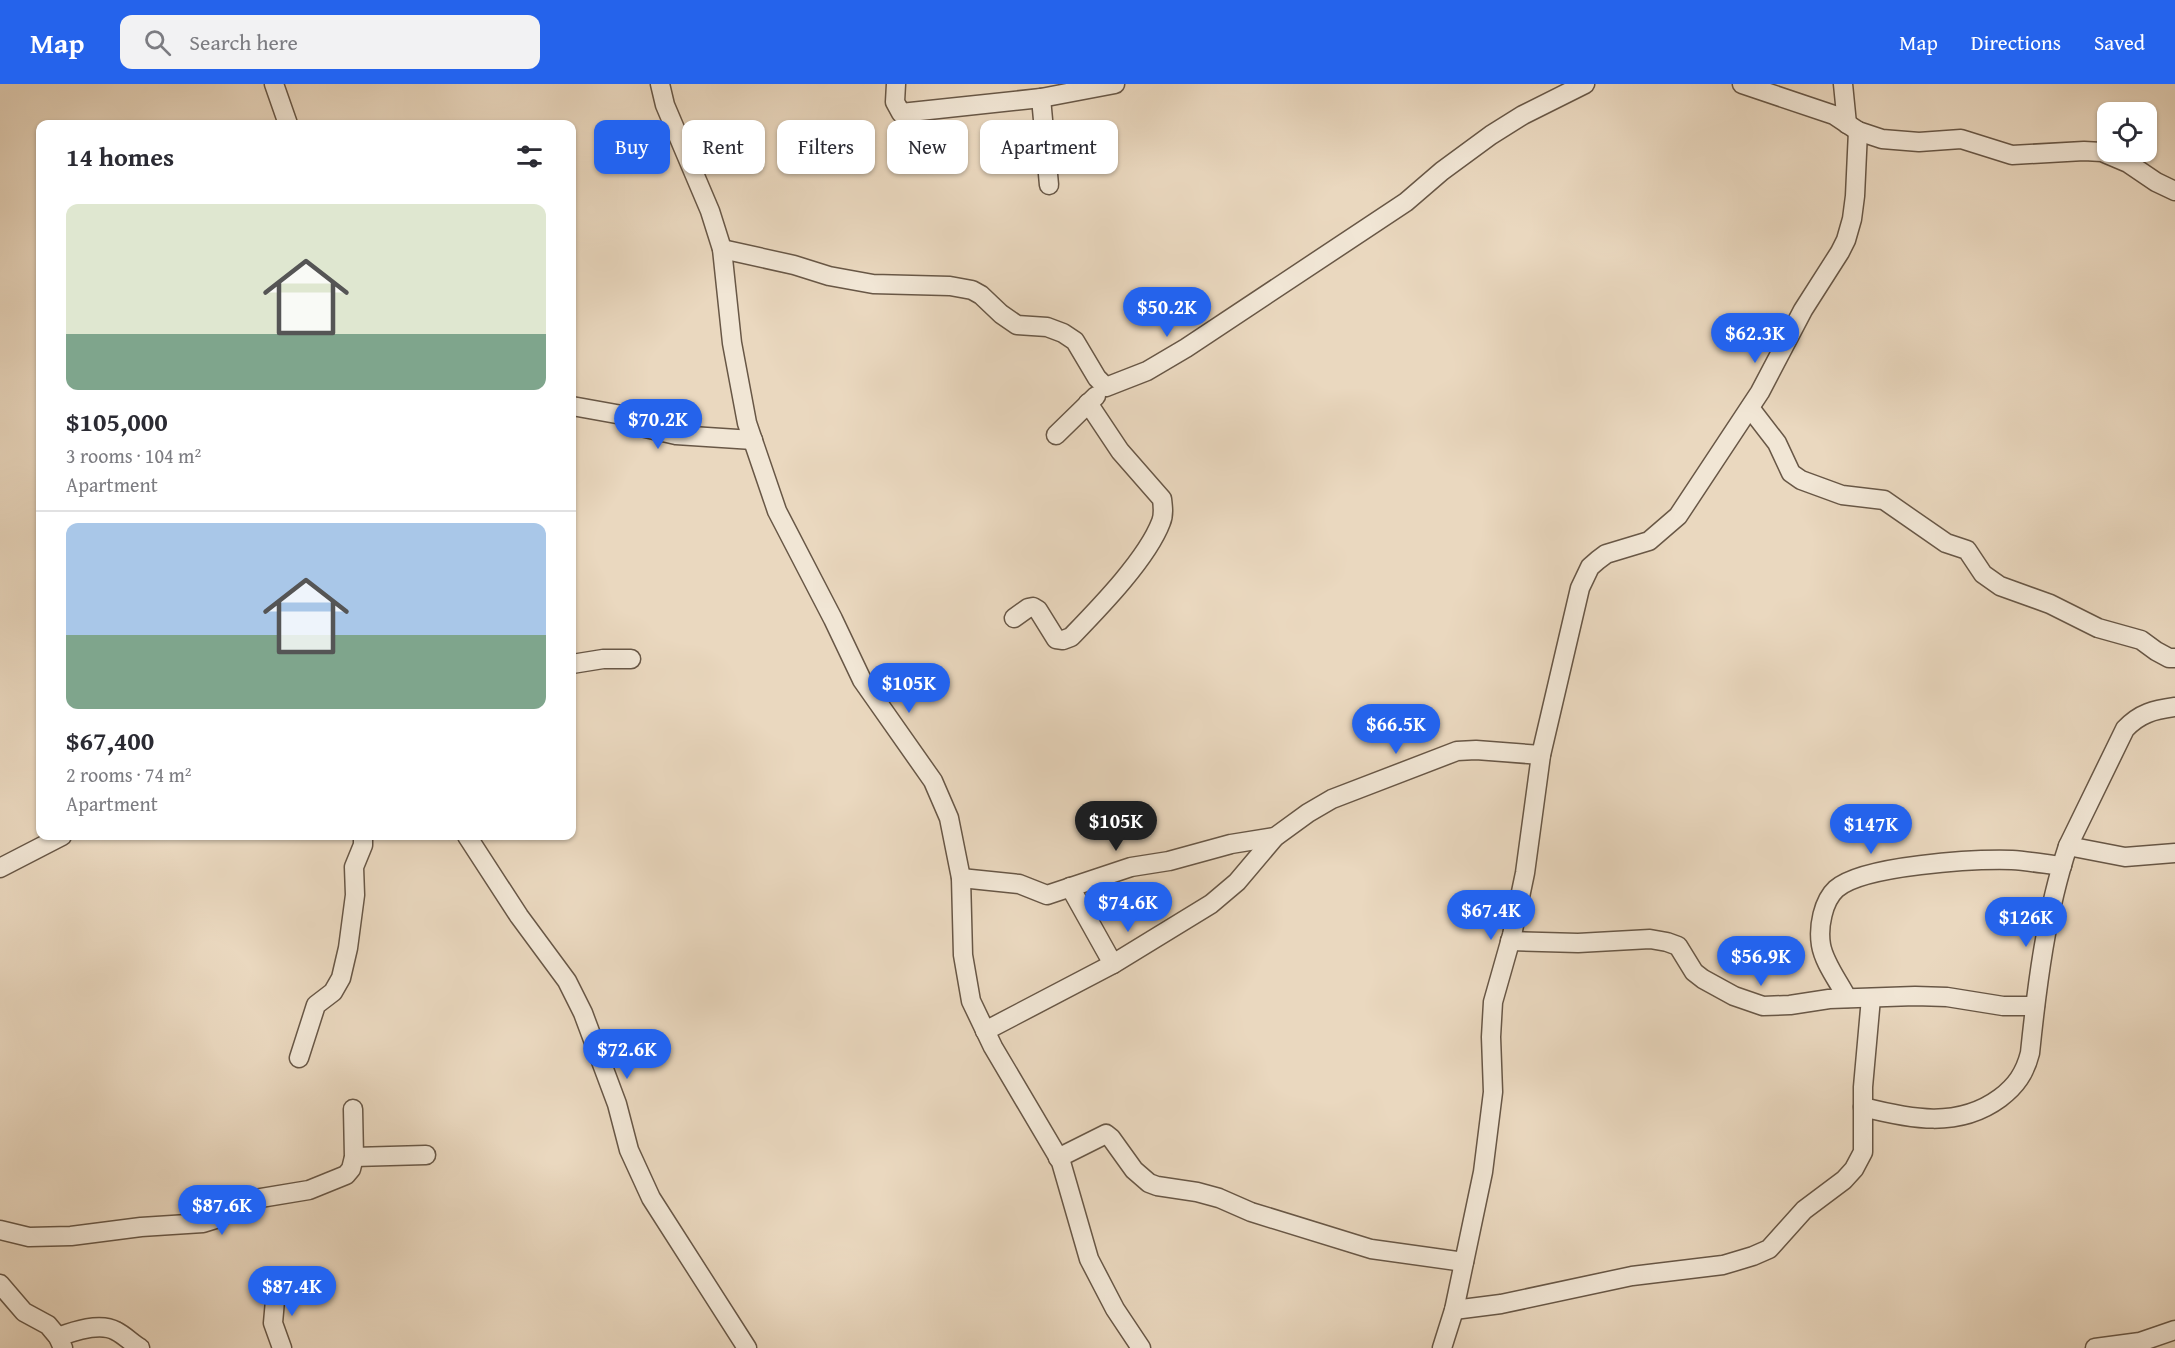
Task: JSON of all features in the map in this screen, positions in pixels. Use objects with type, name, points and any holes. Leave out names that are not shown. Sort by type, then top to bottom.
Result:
[{"type":"street","points":[[274,84],[287,120]]},
{"type":"street","points":[[660,84],[664,105],[710,211],[722,249],[732,344],[747,423],[777,511],[862,680],[933,782],[949,818],[961,878],[963,955],[971,1001],[985,1031],[1058,1158],[1089,1259],[1115,1309],[1141,1348]]},
{"type":"street","points":[[896,84],[895,102],[901,113],[1041,98],[1115,84]]},
{"type":"street","points":[[1056,435],[1107,387],[1147,371],[1186,348],[1406,202],[1442,171],[1491,135],[1523,115],[1585,84]]},
{"type":"street","points":[[1742,84],[1819,109],[1834,115],[1852,128],[1882,139],[1903,141],[1961,139],[2012,155],[2073,151],[2102,152],[2122,159],[2156,182],[2175,191]]},
{"type":"street","points":[[1442,1348],[1454,1310],[1474,1221],[1488,1139],[1492,1092],[1493,1002],[1510,941],[1525,873],[1541,755],[1580,588],[1590,567],[1606,554],[1649,541],[1678,516],[1750,408],[1803,309],[1824,279],[1846,240],[1855,196],[1852,128],[1843,84]]},
{"type":"street","points":[[1041,98],[1049,185]]},
{"type":"street","points":[[722,249],[794,265],[829,276],[873,284],[950,285],[972,290],[1017,325],[1056,329],[1075,340],[1097,378],[1107,387]]},
{"type":"street","points":[[1014,618],[1033,607],[1038,610],[1056,639],[1063,640],[1071,637],[1107,601],[1156,533],[1162,520],[1162,499],[1120,451],[1088,403]]},
{"type":"street","points":[[576,407],[622,415],[641,427],[676,435],[753,440]]},
{"type":"street","points":[[1750,408],[1777,443],[1791,473],[1801,480],[1842,495],[1884,500],[1946,543],[1967,550],[1983,574],[2000,586],[2050,604],[2098,628],[2141,640],[2164,655],[2175,658]]},
{"type":"street","points":[[576,663],[603,659],[631,659]]},
{"type":"street","points":[[1863,1107],[1905,1116],[1954,1118],[1972,1114],[1992,1104],[2017,1084],[2027,1064],[2040,969],[2068,846],[2125,729],[2132,721],[2146,712],[2175,707]]},
{"type":"street","points":[[985,1031],[1113,964],[1211,904],[1237,882],[1275,837],[1332,799],[1457,751],[1476,750],[1541,755]]},
{"type":"street","points":[[961,878],[1019,884],[1043,894],[1052,893],[1131,867],[1169,861],[1231,844],[1275,837]]},
{"type":"street","points":[[0,868],[54,840]]},
{"type":"street","points":[[299,1058],[316,1005],[333,992],[340,978],[348,948],[354,907],[354,867],[363,840]]},
{"type":"street","points":[[470,840],[519,916],[567,981],[583,1013],[617,1104],[629,1150],[651,1198],[747,1348]]},
{"type":"street","points":[[2068,846],[2125,857],[2175,853]]},
{"type":"street","points":[[1847,998],[1821,945],[1823,913],[1827,902],[1835,890],[1846,882],[1876,873],[1970,861],[2012,860],[2062,866]]},
{"type":"street","points":[[1070,887],[1113,964]]},
{"type":"street","points":[[1510,941],[1578,943],[1650,939],[1678,946],[1694,972],[1702,979],[1716,988],[1763,1006],[1847,998],[1936,997],[2003,1006],[2035,1006]]},
{"type":"street","points":[[1454,1310],[1500,1304],[1632,1276],[1723,1265],[1769,1249],[1804,1210],[1829,1193],[1854,1169],[1863,1152],[1863,1107],[1871,998]]},
{"type":"street","points":[[0,1230],[28,1237],[39,1237],[203,1223],[219,1218],[249,1200],[309,1190],[346,1175],[351,1169],[354,1157],[354,1108]]},
{"type":"street","points":[[1058,1158],[1106,1134],[1112,1138],[1134,1170],[1149,1183],[1157,1186],[1197,1192],[1218,1198],[1251,1212],[1371,1249],[1464,1262]]},
{"type":"street","points":[[354,1157],[426,1155]]},
{"type":"street","points":[[0,1284],[24,1312],[43,1321],[60,1342],[72,1331],[106,1328],[114,1330],[140,1348]]},
{"type":"street","points":[[276,1289],[273,1323],[282,1348]]},
{"type":"street","points":[[2095,1348],[2140,1342],[2175,1330]]}]
